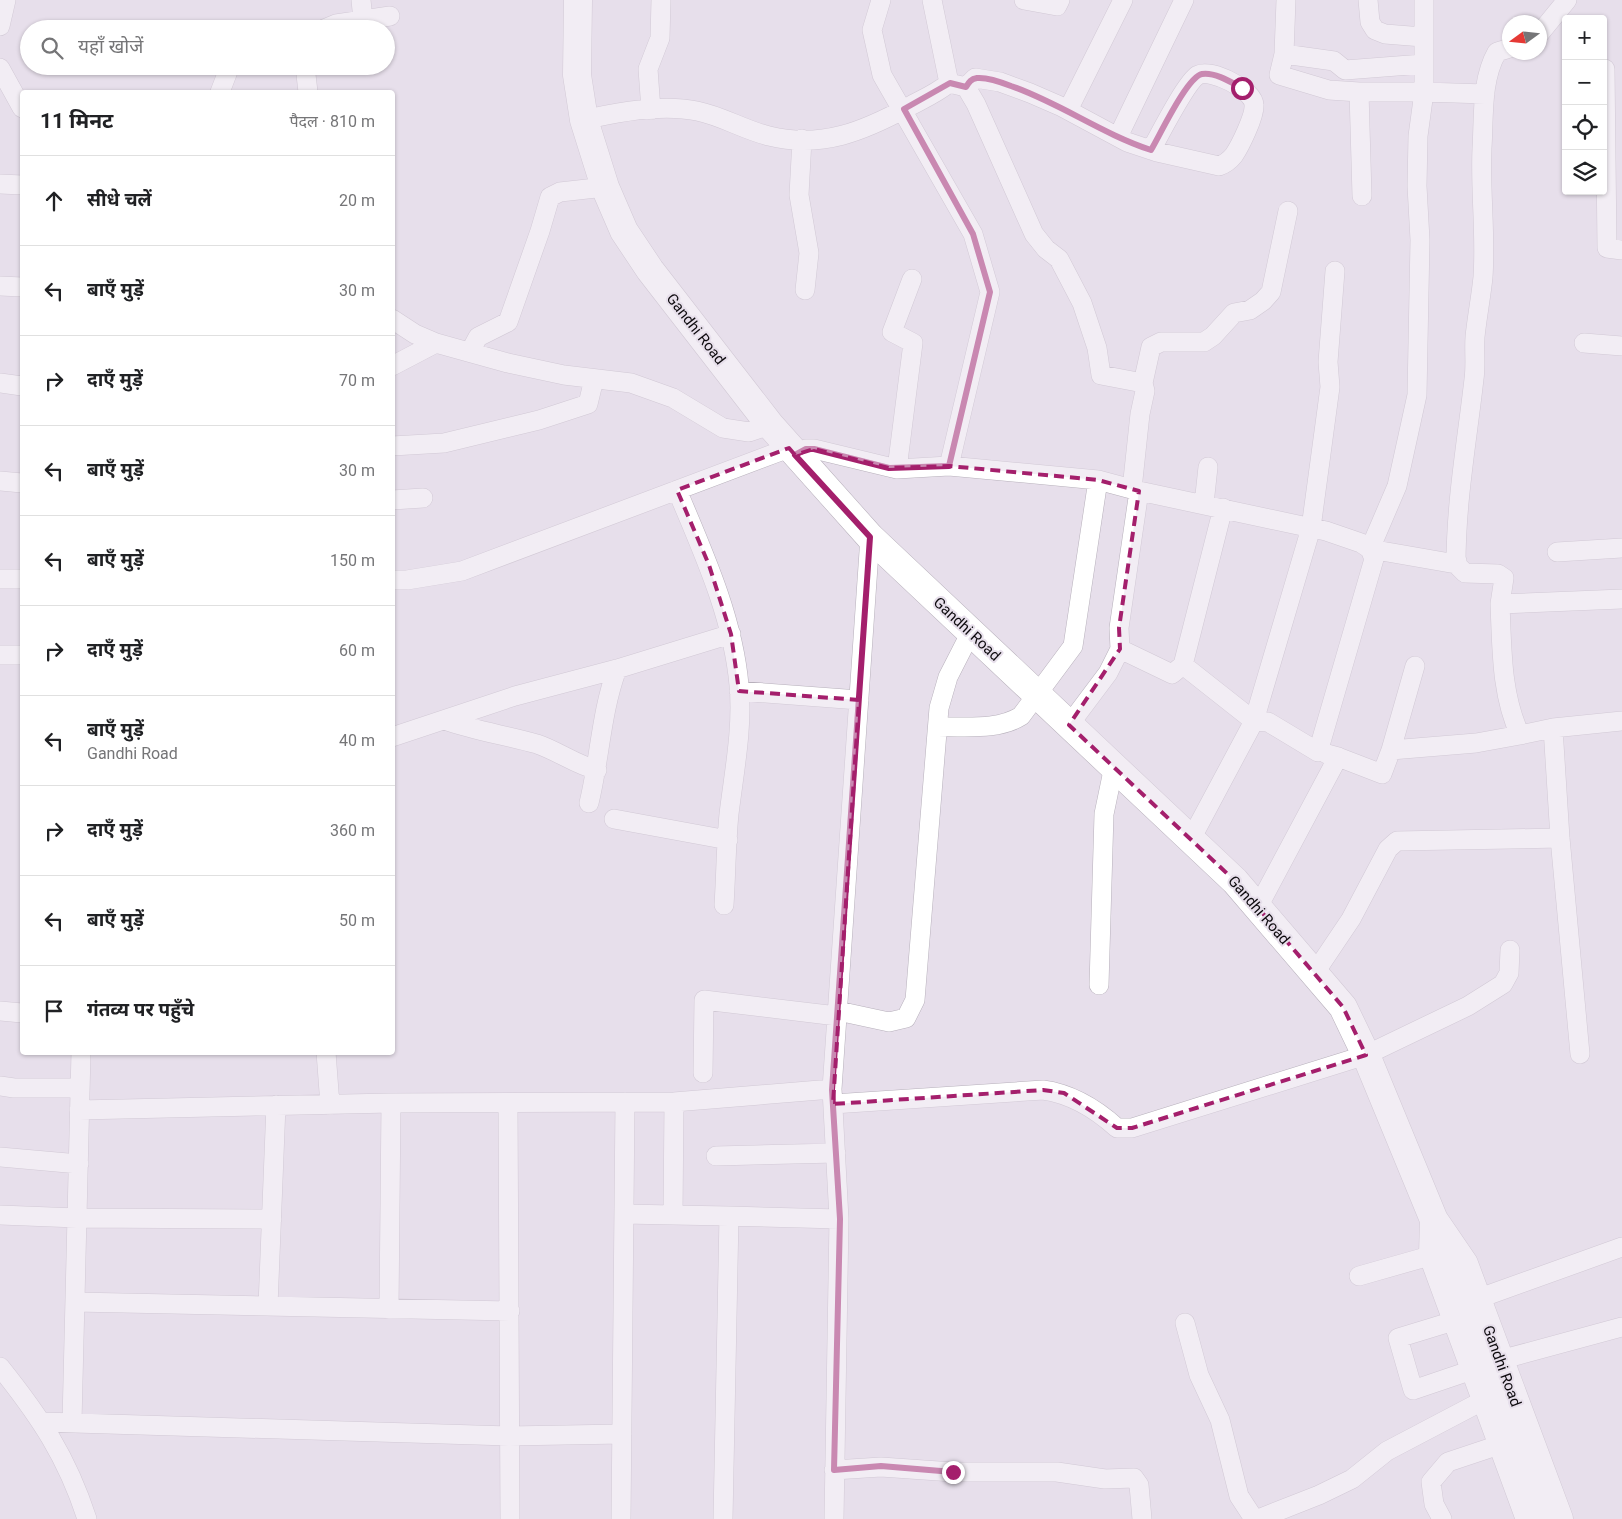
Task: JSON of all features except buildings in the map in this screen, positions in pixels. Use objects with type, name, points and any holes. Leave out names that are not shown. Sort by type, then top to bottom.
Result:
[{"type":"main road","name":"Gandhi Road","points":[[578,0],[577,75],[584,120],[605,187],[624,231],[650,270],[770,426],[870,537],[1235,881],[1343,1007],[1366,1055],[1434,1220],[1464,1264],[1558,1519]]},
{"type":"main road","name":"Gandhi Road","points":[[1434,1220],[1433,1255],[1530,1519]]},
{"type":"street","points":[[0,26],[6,0]]},
{"type":"street","points":[[361,0],[363,20],[390,16]]},
{"type":"street","points":[[651,110],[648,69],[660,38],[661,0]]},
{"type":"street","points":[[881,0],[872,30],[882,75],[904,109],[973,234],[990,292],[949,466]]},
{"type":"street","points":[[932,0],[958,85],[976,104],[1034,234],[1046,249],[1059,258],[1082,303],[1097,348],[1101,375],[1143,383]]},
{"type":"street","points":[[1024,0],[1057,6],[1060,0]]},
{"type":"street","points":[[1068,110],[1124,0]]},
{"type":"street","points":[[1118,137],[1184,0]]},
{"type":"street","points":[[1286,0],[1284,54],[1279,75],[1329,90],[1485,94]]},
{"type":"street","points":[[1368,0],[1370,22],[1375,30],[1385,34],[1423,37]]},
{"type":"street","points":[[1318,752],[1374,559],[1370,549],[1398,486],[1417,395],[1420,240],[1417,186],[1418,136],[1424,92],[1424,0]]},
{"type":"street","points":[[1547,25],[1566,0]]},
{"type":"street","points":[[1502,50],[1497,52],[1489,66],[1485,94],[1482,159],[1483,278],[1475,338],[1474,376],[1458,500],[1457,562],[1465,573],[1498,574],[1504,578],[1500,604],[1505,683],[1511,716],[1520,735]]},
{"type":"street","points":[[1284,54],[1334,61],[1345,70],[1424,64]]},
{"type":"street","points":[[0,68],[20,104]]},
{"type":"street","points":[[584,120],[606,115],[668,108],[697,110],[770,136],[836,138],[882,122],[904,109],[975,78],[1000,82],[1068,110],[1118,137],[1151,150],[1219,166],[1234,156],[1244,135],[1254,105],[1251,96],[1242,88],[1218,76],[1205,74],[1197,76],[1184,92],[1151,150]]},
{"type":"street","points":[[221,90],[227,75]]},
{"type":"street","points":[[306,75],[308,90]]},
{"type":"street","points":[[1607,89],[1614,158],[1607,248],[1622,250]]},
{"type":"street","points":[[1359,92],[1362,196]]},
{"type":"street","points":[[802,138],[799,195],[809,253],[805,290]]},
{"type":"street","points":[[0,184],[20,185]]},
{"type":"street","points":[[470,352],[478,337],[508,322],[552,194],[605,187]]},
{"type":"street","points":[[1069,725],[1108,673],[1120,649],[1119,628],[1135,490],[1140,414],[1145,391],[1143,383],[1151,347],[1161,342],[1204,342],[1213,336],[1234,313],[1250,310],[1263,301],[1271,292],[1288,211]]},
{"type":"street","points":[[1191,839],[1254,721],[1311,528],[1330,387],[1328,362],[1335,271]]},
{"type":"street","points":[[896,469],[913,344],[892,332],[912,279]]},
{"type":"street","points":[[0,286],[20,287]]},
{"type":"street","points":[[395,321],[415,334],[436,343],[470,352],[564,375],[631,383],[673,398],[723,428],[749,432],[770,426]]},
{"type":"street","points":[[395,364],[436,343]]},
{"type":"street","points":[[1584,343],[1622,346]]},
{"type":"street","points":[[395,446],[444,443],[539,420],[580,407],[588,404],[594,379]]},
{"type":"street","points":[[0,383],[20,386]]},
{"type":"street","points":[[395,580],[408,580],[462,571],[677,490],[806,449],[814,449],[896,469],[949,466],[1098,480],[1135,490],[1311,528],[1361,543],[1370,549],[1457,562]]},
{"type":"street","points":[[1204,504],[1208,467]]},
{"type":"street","points":[[938,726],[1009,724],[1021,716],[1073,646],[1098,480]]},
{"type":"street","points":[[0,481],[20,483]]},
{"type":"street","points":[[677,490],[709,565],[731,634],[739,691],[737,759],[728,840],[724,905]]},
{"type":"street","points":[[395,500],[423,498]]},
{"type":"street","points":[[1120,649],[1172,674],[1183,665],[1223,508]]},
{"type":"street","points":[[834,1519],[840,1219],[832,1097],[870,537]]},
{"type":"street","points":[[1557,552],[1622,548]]},
{"type":"street","points":[[0,579],[20,579]]},
{"type":"street","points":[[1500,604],[1622,599]]},
{"type":"street","points":[[703,1073],[704,1000],[837,1014],[889,1022],[906,1018],[915,1000],[939,708],[948,677],[971,632]]},
{"type":"street","points":[[395,736],[515,696],[617,669],[731,634]]},
{"type":"street","points":[[0,655],[20,655]]},
{"type":"street","points":[[1183,665],[1254,721],[1268,722],[1318,752],[1382,774],[1391,750],[1415,666]]},
{"type":"street","points":[[589,802],[597,770],[608,693],[617,669]]},
{"type":"street","points":[[739,691],[859,700]]},
{"type":"street","points":[[445,720],[469,729],[539,745],[563,757],[597,770]]},
{"type":"street","points":[[1391,750],[1476,743],[1554,728],[1622,721]]},
{"type":"street","points":[[1554,728],[1560,838],[1580,1054]]},
{"type":"street","points":[[1258,907],[1338,758]]},
{"type":"street","points":[[1099,985],[1104,814],[1114,766]]},
{"type":"street","points":[[614,819],[728,840]]},
{"type":"street","points":[[1314,974],[1351,919],[1388,849],[1397,841],[1560,838]]},
{"type":"street","points":[[79,1110],[391,1103],[674,1102],[1043,1090],[1064,1093],[1103,1116],[1116,1128],[1132,1128],[1366,1055],[1468,1006],[1503,984],[1509,973],[1510,950]]},
{"type":"street","points":[[0,1011],[20,1014]]},
{"type":"street","points":[[72,1422],[81,1055]]},
{"type":"street","points":[[326,1055],[330,1104]]},
{"type":"street","points":[[0,1086],[14,1088],[80,1088]]},
{"type":"street","points":[[621,1519],[625,1102]]},
{"type":"street","points":[[673,1215],[674,1102]]},
{"type":"street","points":[[389,1309],[391,1103]]},
{"type":"street","points":[[508,1103],[510,1519]]},
{"type":"street","points":[[268,1306],[276,1105]]},
{"type":"street","points":[[716,1156],[836,1153]]},
{"type":"street","points":[[0,1157],[79,1164]]},
{"type":"street","points":[[624,1214],[840,1219]]},
{"type":"street","points":[[0,1215],[77,1218],[272,1219]]},
{"type":"street","points":[[724,1519],[729,1216]]},
{"type":"street","points":[[1477,1299],[1622,1247]]},
{"type":"street","points":[[1359,1276],[1433,1255]]},
{"type":"street","points":[[75,1302],[510,1311]]},
{"type":"street","points":[[1457,1320],[1398,1338],[1413,1390],[1475,1369]]},
{"type":"street","points":[[1184,1323],[1199,1375],[1220,1420],[1239,1496],[1254,1519]]},
{"type":"street","points":[[1500,1360],[1622,1327]]},
{"type":"street","points":[[0,1367],[6,1385],[42,1422],[75,1483],[87,1519]]},
{"type":"street","points":[[1258,1519],[1319,1495],[1352,1479],[1387,1451],[1486,1399]]},
{"type":"street","points":[[42,1422],[509,1436],[622,1434]]},
{"type":"street","points":[[1442,1519],[1434,1504],[1431,1482],[1448,1462],[1502,1444]]},
{"type":"street","points":[[834,1470],[881,1466],[953,1472],[1057,1472],[1105,1479],[1134,1478],[1139,1485],[1142,1519]]},
{"type":"highlighted area","points":[[789,448],[795,455],[814,449],[889,468],[949,466],[1098,480],[1139,491],[1119,628],[1120,649],[1069,725],[1235,881],[1343,1007],[1366,1055],[1132,1128],[1117,1128],[1064,1093],[1043,1090],[833,1104],[859,700],[739,691],[731,634],[709,565],[677,490]]},
{"type":"route","points":[[953,1472],[881,1466],[834,1470],[840,1219],[832,1090],[870,537],[795,455],[806,449],[814,449],[896,469],[949,466],[990,292],[973,234],[904,109],[950,83],[966,87],[970,80],[980,78],[1000,82],[1030,93],[1060,106],[1127,142],[1151,150],[1184,92],[1197,76],[1205,74],[1218,76],[1242,88]]}]
